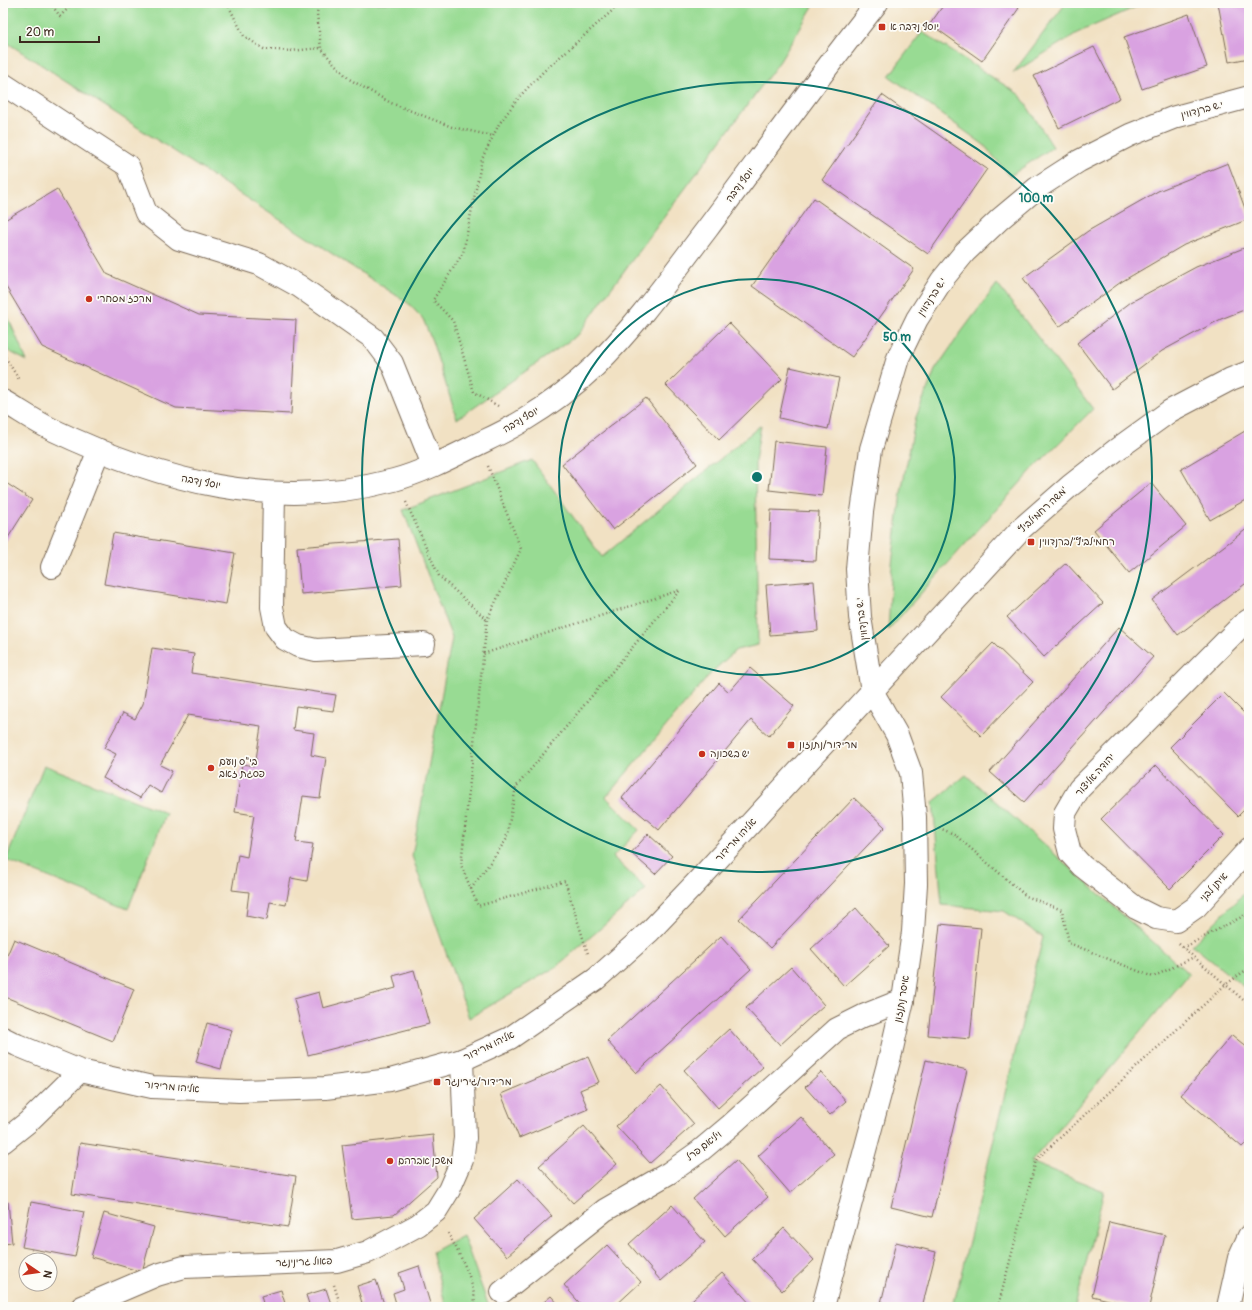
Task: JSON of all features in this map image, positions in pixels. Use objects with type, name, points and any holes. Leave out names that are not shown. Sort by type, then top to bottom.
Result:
[{"type":"street","name":"יוסף נדבה","points":[[3,401],[49,428],[137,465],[181,479],[226,487],[274,494],[315,493],[361,488],[396,479],[433,465],[479,444],[524,420],[564,392],[594,366],[650,305],[877,3]]},
{"type":"street","points":[[3,84],[128,166],[146,213],[179,239],[259,264],[299,286],[373,338],[392,363],[433,465]]},
{"type":"street","name":"י.ש ברנדווין","points":[[872,691],[860,617],[857,569],[862,512],[870,449],[898,358],[917,319],[942,280],[965,252],[1026,197],[1079,161],[1130,136],[1175,117],[1249,97]]},
{"type":"street","name":"משה רחמילביץ'","points":[[872,691],[1022,528],[1070,486],[1170,411],[1249,372]]},
{"type":"street","points":[[52,567],[99,450]]},
{"type":"street","points":[[274,494],[272,607],[276,627],[285,639],[298,646],[316,650],[424,644]]},
{"type":"street","name":"יהודה אליצור","points":[[1176,921],[1156,918],[1136,908],[1082,866],[1070,853],[1064,829],[1065,813],[1079,789],[1242,625],[1249,620]]},
{"type":"street","name":"איסר נתנזון","points":[[823,1307],[889,1061],[903,1000],[914,918],[916,884],[915,817],[911,773],[897,735],[872,691]]},
{"type":"street","name":"אליהו מרידור","points":[[3,1038],[17,1046],[80,1071],[152,1087],[239,1091],[325,1088],[390,1080],[462,1060],[510,1038],[596,979],[660,921],[872,691]]},
{"type":"street","name":"איתן לבני","points":[[1176,921],[1196,907],[1249,849]]},
{"type":"street","name":"ויליאם פרל","points":[[502,1292],[605,1210],[669,1173],[700,1151],[737,1120],[837,1028],[903,1000]]},
{"type":"street","name":"פאול גרינינגר","points":[[82,1307],[157,1275],[184,1267],[336,1261],[368,1252],[418,1225],[436,1211],[449,1190],[462,1160],[465,1138],[462,1060]]},
{"type":"street","points":[[3,1142],[28,1122],[80,1071]]},
{"type":"street","points":[[1228,1307],[1239,1258],[1249,1236]]},
{"type":"path","points":[[50,3],[60,16],[74,3]]},
{"type":"path","points":[[227,3],[244,36],[264,49],[290,51],[322,48]]},
{"type":"path","points":[[318,3],[317,14],[322,48],[349,79],[391,103],[452,128],[493,136]]},
{"type":"path","points":[[524,420],[474,392],[453,321],[433,300],[462,254],[482,159],[499,124],[520,96],[544,72],[621,3]]},
{"type":"path","points":[[479,444],[522,550],[487,620],[461,865],[478,906],[566,881],[596,979]]},
{"type":"path","points":[[396,479],[439,576],[487,620]]},
{"type":"path","points":[[471,889],[506,840],[516,787],[680,590],[483,654]]},
{"type":"path","points":[[915,817],[954,834],[1026,896],[1062,910],[1069,943],[1153,976],[1194,957]]},
{"type":"path","points":[[1183,948],[1249,913]]},
{"type":"path","points":[[1177,943],[1249,1005]]},
{"type":"path","points":[[998,1307],[1036,1160],[1226,985],[1249,968]]},
{"type":"path","points":[[436,1211],[466,1266],[475,1298],[475,1307]]},
{"type":"green space","points":[[3,3],[815,3],[780,61],[601,302],[579,334],[457,419],[432,341],[423,319],[408,303],[3,40]]},
{"type":"green space","points":[[1066,3],[1145,3],[1077,33],[1013,73]]},
{"type":"green space","points":[[922,32],[1020,95],[1053,147],[1010,176],[984,145],[889,76]]},
{"type":"green space","points":[[997,284],[1093,409],[1031,471],[888,630],[892,564],[901,492],[916,417],[935,370]]},
{"type":"green space","points":[[3,306],[27,361],[3,348]]},
{"type":"green space","points":[[761,425],[755,461],[758,645],[736,650],[712,672],[606,797],[639,830],[613,857],[646,889],[556,967],[469,1018],[412,856],[452,638],[403,510],[532,460],[602,557]]},
{"type":"green space","points":[[44,765],[166,813],[128,909],[6,860]]},
{"type":"green space","points":[[966,775],[1189,974],[1031,1162],[1104,1191],[1075,1307],[953,1307],[1043,937],[1004,911],[942,905],[933,802]]},
{"type":"green space","points":[[1249,888],[1249,991],[1192,945]]},
{"type":"green space","points":[[463,1235],[489,1307],[446,1307],[432,1252]]},
{"type":"building","points":[[945,3],[1011,3],[1019,8],[982,61],[930,24]]},
{"type":"building","points":[[1218,3],[1249,3],[1249,58],[1229,62]]},
{"type":"building","points":[[1189,14],[1207,67],[1142,89],[1124,37]]},
{"type":"building","points":[[1094,47],[1120,98],[1059,128],[1034,76]]},
{"type":"building","points":[[882,95],[987,169],[928,254],[822,180]]},
{"type":"building","points":[[1228,163],[1249,219],[1184,245],[1121,282],[1059,327],[1023,278],[1088,231],[1158,191]]},
{"type":"building","name":"מרכז מסחרי","points":[[57,189],[107,274],[199,315],[296,320],[291,414],[176,408],[42,347],[3,282],[3,221]]},
{"type":"building","points":[[814,198],[914,269],[852,357],[752,286]]},
{"type":"building","points":[[1249,246],[1249,308],[1221,319],[1162,351],[1112,389],[1077,343],[1131,302],[1196,267]]},
{"type":"building","points":[[729,323],[782,379],[719,440],[666,385]]},
{"type":"building","points":[[790,367],[839,378],[828,429],[779,418]]},
{"type":"building","points":[[646,398],[697,464],[613,530],[562,464]]},
{"type":"building","points":[[1245,431],[1249,438],[1249,498],[1210,520],[1181,469]]},
{"type":"building","points":[[774,441],[827,447],[822,496],[769,490]]},
{"type":"building","points":[[3,481],[32,500],[4,544],[3,543]]},
{"type":"building","points":[[1151,483],[1186,526],[1129,573],[1094,530]]},
{"type":"building","points":[[771,510],[819,512],[816,561],[769,559]]},
{"type":"building","points":[[1248,528],[1249,581],[1178,635],[1152,600]]},
{"type":"building","points":[[113,533],[235,553],[226,604],[104,584]]},
{"type":"building","points":[[398,539],[402,585],[301,594],[297,547]]},
{"type":"building","points":[[1066,563],[1103,603],[1044,657],[1007,617]]},
{"type":"building","points":[[814,581],[818,631],[770,635],[766,585]]},
{"type":"building","points":[[1119,627],[1153,657],[1024,802],[990,772]]},
{"type":"building","points":[[993,643],[1033,682],[981,736],[941,697]]},
{"type":"building","points":[[152,648],[194,654],[191,673],[336,695],[333,711],[296,706],[293,730],[314,733],[311,755],[326,758],[320,798],[303,796],[296,842],[313,844],[307,881],[291,878],[286,905],[270,902],[267,920],[246,916],[249,892],[232,890],[238,855],[247,857],[254,815],[235,812],[242,764],[255,766],[261,726],[188,715],[160,765],[172,771],[161,793],[148,785],[140,798],[103,778],[116,754],[104,748],[123,713],[135,719],[143,704]]},
{"type":"building","points":[[750,668],[794,706],[769,736],[751,720],[659,830],[622,798],[719,683],[729,692]]},
{"type":"building","points":[[1224,693],[1249,718],[1249,805],[1238,816],[1170,747]]},
{"type":"building","points":[[1156,765],[1224,835],[1170,889],[1101,819]]},
{"type":"building","points":[[854,798],[885,827],[770,948],[739,919]]},
{"type":"building","points":[[648,834],[672,856],[655,874],[631,853]]},
{"type":"building","points":[[856,908],[889,946],[844,986],[811,949]]},
{"type":"building","points":[[940,924],[981,928],[970,1039],[928,1035]]},
{"type":"building","points":[[721,936],[751,969],[636,1073],[607,1041]]},
{"type":"building","points":[[14,939],[134,989],[113,1041],[3,996],[3,965]]},
{"type":"building","points":[[791,967],[824,1005],[780,1045],[746,1008]]},
{"type":"building","points":[[414,970],[429,1024],[308,1055],[294,999],[319,992],[323,1008],[396,988],[393,976]]},
{"type":"building","points":[[207,1023],[232,1030],[221,1069],[196,1062]]},
{"type":"building","points":[[729,1029],[763,1067],[718,1108],[684,1070]]},
{"type":"building","points":[[1232,1035],[1249,1049],[1249,1140],[1242,1147],[1181,1095]]},
{"type":"building","points":[[588,1057],[599,1082],[580,1090],[588,1109],[519,1138],[501,1094]]},
{"type":"building","points":[[926,1060],[967,1070],[932,1217],[891,1207]]},
{"type":"building","points":[[821,1072],[846,1101],[830,1115],[805,1087]]},
{"type":"building","points":[[661,1086],[694,1124],[650,1163],[616,1126]]},
{"type":"building","points":[[801,1117],[834,1154],[790,1193],[758,1156]]},
{"type":"building","points":[[584,1126],[617,1164],[573,1203],[539,1166]]},
{"type":"building","name":"משכן אברהם","points":[[433,1135],[437,1177],[394,1215],[352,1219],[342,1145]]},
{"type":"building","points":[[80,1143],[296,1176],[288,1227],[72,1194]]},
{"type":"building","points":[[736,1160],[768,1197],[725,1236],[693,1199]]},
{"type":"building","points":[[518,1179],[552,1216],[507,1256],[474,1219]]},
{"type":"building","points":[[3,1202],[8,1202],[12,1243],[3,1244]]},
{"type":"building","points":[[31,1202],[84,1212],[75,1257],[58,1254],[58,1252],[48,1252],[22,1247]]},
{"type":"building","points":[[672,1205],[705,1242],[661,1281],[629,1244]]},
{"type":"building","points":[[104,1213],[154,1227],[142,1272],[91,1257]]},
{"type":"building","points":[[1109,1222],[1165,1235],[1149,1307],[1138,1307],[1092,1296]]},
{"type":"building","points":[[784,1228],[814,1260],[782,1291],[752,1259]]},
{"type":"building","points":[[896,1242],[936,1252],[922,1307],[880,1307]]},
{"type":"building","points":[[607,1245],[641,1282],[614,1307],[583,1307],[564,1285]]},
{"type":"building","points":[[419,1266],[431,1307],[397,1307],[393,1293],[404,1289],[399,1273]]},
{"type":"building","points":[[722,1273],[753,1307],[684,1307]]},
{"type":"building","points":[[376,1280],[385,1307],[350,1307],[362,1303],[357,1286]]},
{"type":"building","points":[[326,1289],[332,1307],[310,1307],[306,1295]]},
{"type":"building","points":[[281,1290],[286,1307],[264,1307],[261,1296]]},
{"type":"building","points":[[551,1296],[561,1307],[538,1307]]},
{"type":"building","points":[[239,1303],[241,1307],[227,1307]]},
{"type":"place","name":"יוסף נדבה א","points":[[882,27]]},
{"type":"place","name":"מרכז מסחרי","points":[[89,299]]},
{"type":"place","name":"רחמילביץ׳/ברנדווין","points":[[1031,542]]},
{"type":"place","name":"מרידור/נתנזון","points":[[791,745]]},
{"type":"place","name":"יש בשכונה","points":[[702,754]]},
{"type":"place","name":"בי\"ס נועם פסגת זאב","points":[[211,768]]},
{"type":"place","name":"מרידור/גירינגר","points":[[437,1082]]},
{"type":"place","name":"משכן אברהם","points":[[390,1161]]}]
